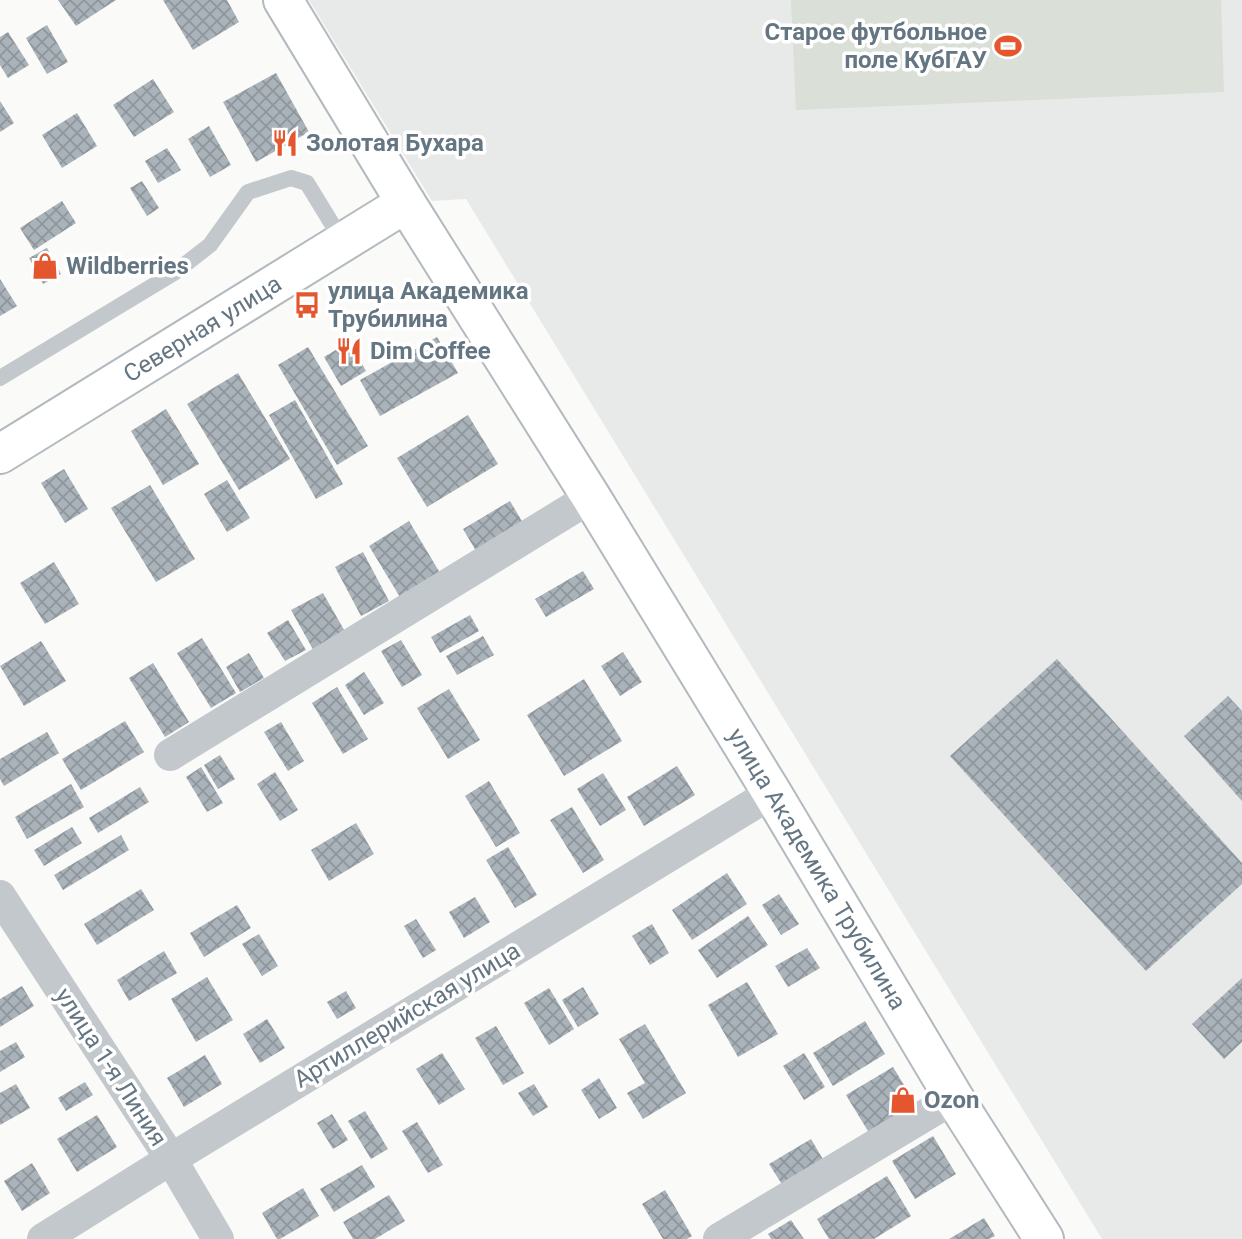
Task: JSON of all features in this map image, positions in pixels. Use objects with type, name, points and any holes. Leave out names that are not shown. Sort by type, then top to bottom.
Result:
[{"type":"main road","name":"улица Академика Трубилина","points":[[283,0],[772,793],[954,1098],[1044,1239]]},
{"type":"main road","name":"Северная улица","points":[[0,454],[406,202]]},
{"type":"street","points":[[170,755],[591,497]]},
{"type":"street","name":"Артиллерийская улица","points":[[43,1239],[772,793]]},
{"type":"street","name":"улица 1-я Линия","points":[[0,896],[171,1159],[218,1239]]},
{"type":"street","points":[[719,1239],[954,1098]]},
{"type":"lane","points":[[0,378],[174,273],[210,245],[248,192],[291,178],[307,183],[343,242]]},
{"type":"shaded area","points":[[309,0],[1242,0],[1242,1239],[1102,1239],[466,199],[432,201]]},
{"type":"shaded area","name":"Старое футбольное поле КубГАУ","points":[[791,0],[1221,0],[1224,92],[796,110]]},
{"type":"building","points":[[58,0],[116,0],[76,26]]},
{"type":"building","points":[[163,0],[227,0],[239,22],[193,50]]},
{"type":"building","points":[[47,25],[68,62],[47,74],[26,38]]},
{"type":"building","points":[[8,32],[29,65],[8,78],[0,65],[0,37]]},
{"type":"building","points":[[276,73],[309,132],[256,162],[223,102]]},
{"type":"building","points":[[153,79],[174,112],[134,137],[113,105]]},
{"type":"building","points":[[0,101],[14,123],[0,132]]},
{"type":"building","points":[[77,113],[97,146],[62,168],[42,135]]},
{"type":"building","points":[[209,126],[231,165],[210,177],[188,139]]},
{"type":"building","points":[[167,148],[181,170],[158,183],[145,161]]},
{"type":"building","points":[[142,181],[159,208],[147,216],[130,188]]},
{"type":"building","points":[[62,201],[76,223],[34,250],[20,228]]},
{"type":"building","name":"Wildberries","points":[[47,248],[61,274],[43,284],[29,258]]},
{"type":"building","points":[[0,279],[17,306],[0,316]]},
{"type":"building","points":[[437,337],[458,373],[380,416],[360,380]]},
{"type":"building","points":[[349,342],[366,371],[341,386],[324,357]]},
{"type":"building","points":[[308,347],[368,446],[337,465],[278,365]]},
{"type":"building","points":[[238,373],[290,459],[239,490],[187,404]]},
{"type":"building","points":[[295,400],[343,484],[316,499],[269,415]]},
{"type":"building","points":[[166,409],[199,464],[163,485],[131,431]]},
{"type":"building","points":[[468,415],[498,464],[427,507],[397,458]]},
{"type":"building","points":[[64,469],[88,509],[65,523],[41,483]]},
{"type":"building","points":[[227,480],[250,518],[227,532],[204,494]]},
{"type":"building","points":[[150,485],[195,559],[156,582],[111,508]]},
{"type":"building","points":[[510,501],[526,528],[479,556],[463,529]]},
{"type":"building","points":[[409,521],[443,578],[403,602],[369,546]]},
{"type":"building","points":[[363,552],[389,601],[361,616],[335,567]]},
{"type":"building","points":[[54,562],[79,604],[45,624],[20,583]]},
{"type":"building","points":[[583,571],[594,589],[546,617],[535,599]]},
{"type":"building","points":[[323,593],[347,635],[315,653],[291,610]]},
{"type":"building","points":[[470,615],[479,631],[440,653],[431,637]]},
{"type":"building","points":[[288,620],[306,650],[285,661],[267,633]]},
{"type":"building","points":[[483,636],[494,655],[457,675],[446,656]]},
{"type":"building","points":[[202,638],[236,693],[211,708],[177,653]]},
{"type":"building","points":[[401,640],[422,675],[402,687],[381,651]]},
{"type":"building","points":[[41,641],[66,681],[24,706],[0,666]]},
{"type":"building","points":[[623,652],[642,682],[620,696],[601,666]]},
{"type":"building","points":[[249,653],[264,678],[240,692],[226,667]]},
{"type":"building","points":[[1057,659],[1242,863],[1242,884],[1146,971],[950,756]]},
{"type":"building","points":[[153,663],[189,722],[165,737],[129,678]]},
{"type":"building","points":[[364,672],[384,703],[364,715],[345,685]]},
{"type":"building","points":[[584,679],[622,741],[564,776],[527,715]]},
{"type":"building","points":[[337,687],[368,739],[343,754],[312,703]]},
{"type":"building","points":[[449,689],[480,740],[448,759],[417,708]]},
{"type":"building","points":[[1228,696],[1242,711],[1242,801],[1184,736]]},
{"type":"building","points":[[125,721],[144,752],[81,790],[62,759]]},
{"type":"building","points":[[281,722],[304,761],[288,771],[264,732]]},
{"type":"building","points":[[47,732],[59,753],[4,786],[0,779],[0,759]]},
{"type":"building","points":[[220,755],[235,779],[218,789],[204,765]]},
{"type":"building","points":[[677,766],[695,795],[644,826],[627,797]]},
{"type":"building","points":[[201,767],[223,803],[207,812],[186,777]]},
{"type":"building","points":[[275,772],[298,810],[280,821],[257,784]]},
{"type":"building","points":[[603,773],[626,810],[600,826],[577,789]]},
{"type":"building","points":[[489,781],[520,833],[496,847],[465,796]]},
{"type":"building","points":[[71,784],[84,807],[27,839],[15,817]]},
{"type":"building","points":[[140,787],[149,802],[98,833],[89,818]]},
{"type":"building","points":[[572,807],[604,860],[583,873],[550,820]]},
{"type":"building","points":[[356,823],[374,854],[329,881],[311,850]]},
{"type":"building","points":[[72,827],[82,843],[44,866],[34,850]]},
{"type":"building","points":[[121,835],[129,850],[63,890],[54,875]]},
{"type":"building","points":[[508,847],[537,895],[515,908],[486,860]]},
{"type":"building","points":[[727,873],[747,904],[692,940],[672,910]]},
{"type":"building","points":[[141,889],[154,910],[97,945],[84,924]]},
{"type":"building","points":[[779,894],[799,924],[781,935],[762,905]]},
{"type":"building","points":[[475,897],[490,922],[464,938],[449,912]]},
{"type":"building","points":[[237,905],[251,928],[204,957],[190,933]]},
{"type":"building","points":[[748,916],[768,945],[717,978],[698,950]]},
{"type":"building","points":[[416,919],[436,950],[423,958],[404,926]]},
{"type":"building","points":[[652,924],[669,953],[650,965],[632,936]]},
{"type":"building","points":[[259,934],[278,966],[262,976],[242,944]]},
{"type":"building","points":[[807,948],[820,968],[788,987],[775,966]]},
{"type":"building","points":[[164,951],[177,973],[129,1001],[117,980]]},
{"type":"building","points":[[207,977],[233,1020],[196,1042],[171,999]]},
{"type":"building","points":[[1242,978],[1242,1042],[1224,1059],[1192,1024]]},
{"type":"building","points":[[747,982],[778,1034],[738,1057],[708,1005]]},
{"type":"building","points":[[22,986],[34,1006],[0,1027],[0,999]]},
{"type":"building","points":[[583,987],[599,1014],[578,1027],[562,1000]]},
{"type":"building","points":[[549,988],[574,1029],[549,1045],[524,1003]]},
{"type":"building","points":[[346,991],[356,1008],[337,1019],[327,1002]]},
{"type":"building","points":[[267,1019],[285,1048],[260,1063],[243,1034]]},
{"type":"building","points":[[865,1021],[885,1054],[833,1086],[813,1053]]},
{"type":"building","points":[[645,1024],[686,1093],[643,1119],[627,1093],[645,1083],[619,1039]]},
{"type":"building","points":[[496,1026],[524,1073],[503,1085],[475,1038]]},
{"type":"building","points":[[16,1042],[25,1057],[0,1072],[0,1051]]},
{"type":"building","points":[[442,1053],[465,1089],[439,1105],[416,1069]]},
{"type":"building","points":[[804,1053],[825,1087],[804,1100],[783,1066]]},
{"type":"building","points":[[205,1055],[222,1084],[184,1107],[167,1078]]},
{"type":"building","points":[[893,1067],[918,1108],[871,1136],[846,1095]]},
{"type":"building","points":[[599,1078],[617,1108],[599,1119],[581,1090]]},
{"type":"building","points":[[85,1082],[93,1095],[66,1111],[58,1098]]},
{"type":"building","points":[[16,1084],[30,1108],[0,1125],[0,1093]]},
{"type":"building","points":[[534,1084],[548,1107],[533,1116],[518,1093]]},
{"type":"building","points":[[365,1111],[388,1149],[371,1159],[348,1121]]},
{"type":"building","points":[[332,1114],[348,1140],[333,1149],[317,1123]]},
{"type":"building","points":[[97,1115],[117,1147],[77,1172],[57,1139]]},
{"type":"building","points":[[417,1122],[443,1165],[428,1173],[402,1131]]},
{"type":"building","points":[[933,1136],[956,1174],[915,1199],[892,1161]]},
{"type":"building","points":[[811,1139],[824,1161],[783,1186],[769,1164]]},
{"type":"building","points":[[32,1163],[50,1193],[22,1211],[4,1181]]},
{"type":"building","points":[[362,1165],[375,1187],[334,1212],[320,1189]]},
{"type":"building","points":[[887,1176],[911,1216],[874,1239],[829,1239],[817,1219]]},
{"type":"building","points":[[303,1188],[319,1216],[277,1239],[262,1213]]},
{"type":"building","points":[[665,1190],[692,1236],[687,1239],[663,1239],[642,1204]]},
{"type":"building","points":[[389,1195],[405,1221],[375,1239],[353,1239],[343,1222]]},
{"type":"building","points":[[984,1218],[995,1236],[989,1239],[949,1239]]},
{"type":"building","points":[[791,1220],[804,1239],[771,1239],[768,1234]]},
{"type":"place","name":"Старое футбольное поле КубГАУ","points":[[1008,46]]},
{"type":"place","name":"Золотая Бухара","points":[[285,143]]},
{"type":"place","name":"Wildberries","points":[[45,266]]},
{"type":"place","name":"улица Академика Трубилина","points":[[307,305]]},
{"type":"place","name":"Dim Coffee","points":[[349,351]]},
{"type":"place","name":"Ozon","points":[[903,1100]]}]
